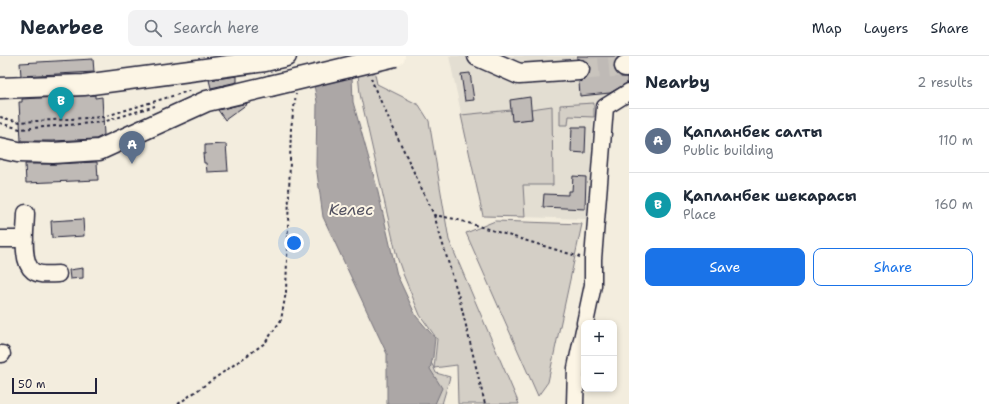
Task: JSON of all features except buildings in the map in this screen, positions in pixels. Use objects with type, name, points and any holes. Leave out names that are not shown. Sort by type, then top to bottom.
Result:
[{"type":"main road","points":[[0,88],[84,84],[264,61],[286,56]]},
{"type":"main road","points":[[0,148],[18,152],[53,154],[99,150],[207,101],[395,56]]},
{"type":"main road","points":[[478,56],[519,74],[578,70]]},
{"type":"street","points":[[586,320],[593,286],[593,259],[605,107],[629,92]]},
{"type":"street","points":[[26,213],[24,253],[28,265],[33,271],[41,274],[58,274]]},
{"type":"street","points":[[0,239],[25,239]]},
{"type":"street","points":[[575,404],[576,368],[581,344]]},
{"type":"path","points":[[371,76],[375,89],[434,215],[460,301],[485,404]]},
{"type":"path","points":[[178,404],[265,343],[281,320],[286,292],[291,128],[297,87]]},
{"type":"path","points":[[0,117],[20,122],[103,117],[198,88]]},
{"type":"path","points":[[0,123],[20,129],[103,122]]},
{"type":"path","points":[[434,215],[455,219],[582,258],[593,259]]},
{"type":"shaded area","points":[[449,56],[629,56],[629,85],[594,103],[588,219],[483,216]]},
{"type":"shaded area","points":[[374,70],[377,84],[419,105],[429,121],[449,240],[519,404],[458,404],[457,365],[434,368],[437,339],[420,315],[397,257],[360,94],[358,74]]},
{"type":"shaded area","points":[[594,103],[594,117],[569,116],[568,125],[560,125],[560,105]]},
{"type":"shaded area","points":[[552,106],[553,185],[523,185],[525,217],[483,216],[461,115],[511,110],[513,121],[532,119],[531,109]]},
{"type":"shaded area","points":[[495,221],[582,224],[548,382],[538,396],[466,233]]},
{"type":"shaded area","points":[[426,353],[436,373],[450,377],[442,404],[427,404]]},
{"type":"water","name":"Келес","points":[[309,56],[352,76],[353,102],[377,188],[397,275],[416,316],[435,338],[430,369],[442,388],[435,404],[387,404],[387,354],[323,217],[316,165],[317,102]]},
{"type":"pier","points":[[307,56],[351,56],[353,73],[312,83]]},
{"type":"tunnel","points":[[579,70],[625,66]]},
{"type":"place","name":"Қапланбек шекарасы","points":[[61,120]]},
{"type":"place","name":"Қапланбек салты","points":[[132,164]]}]
